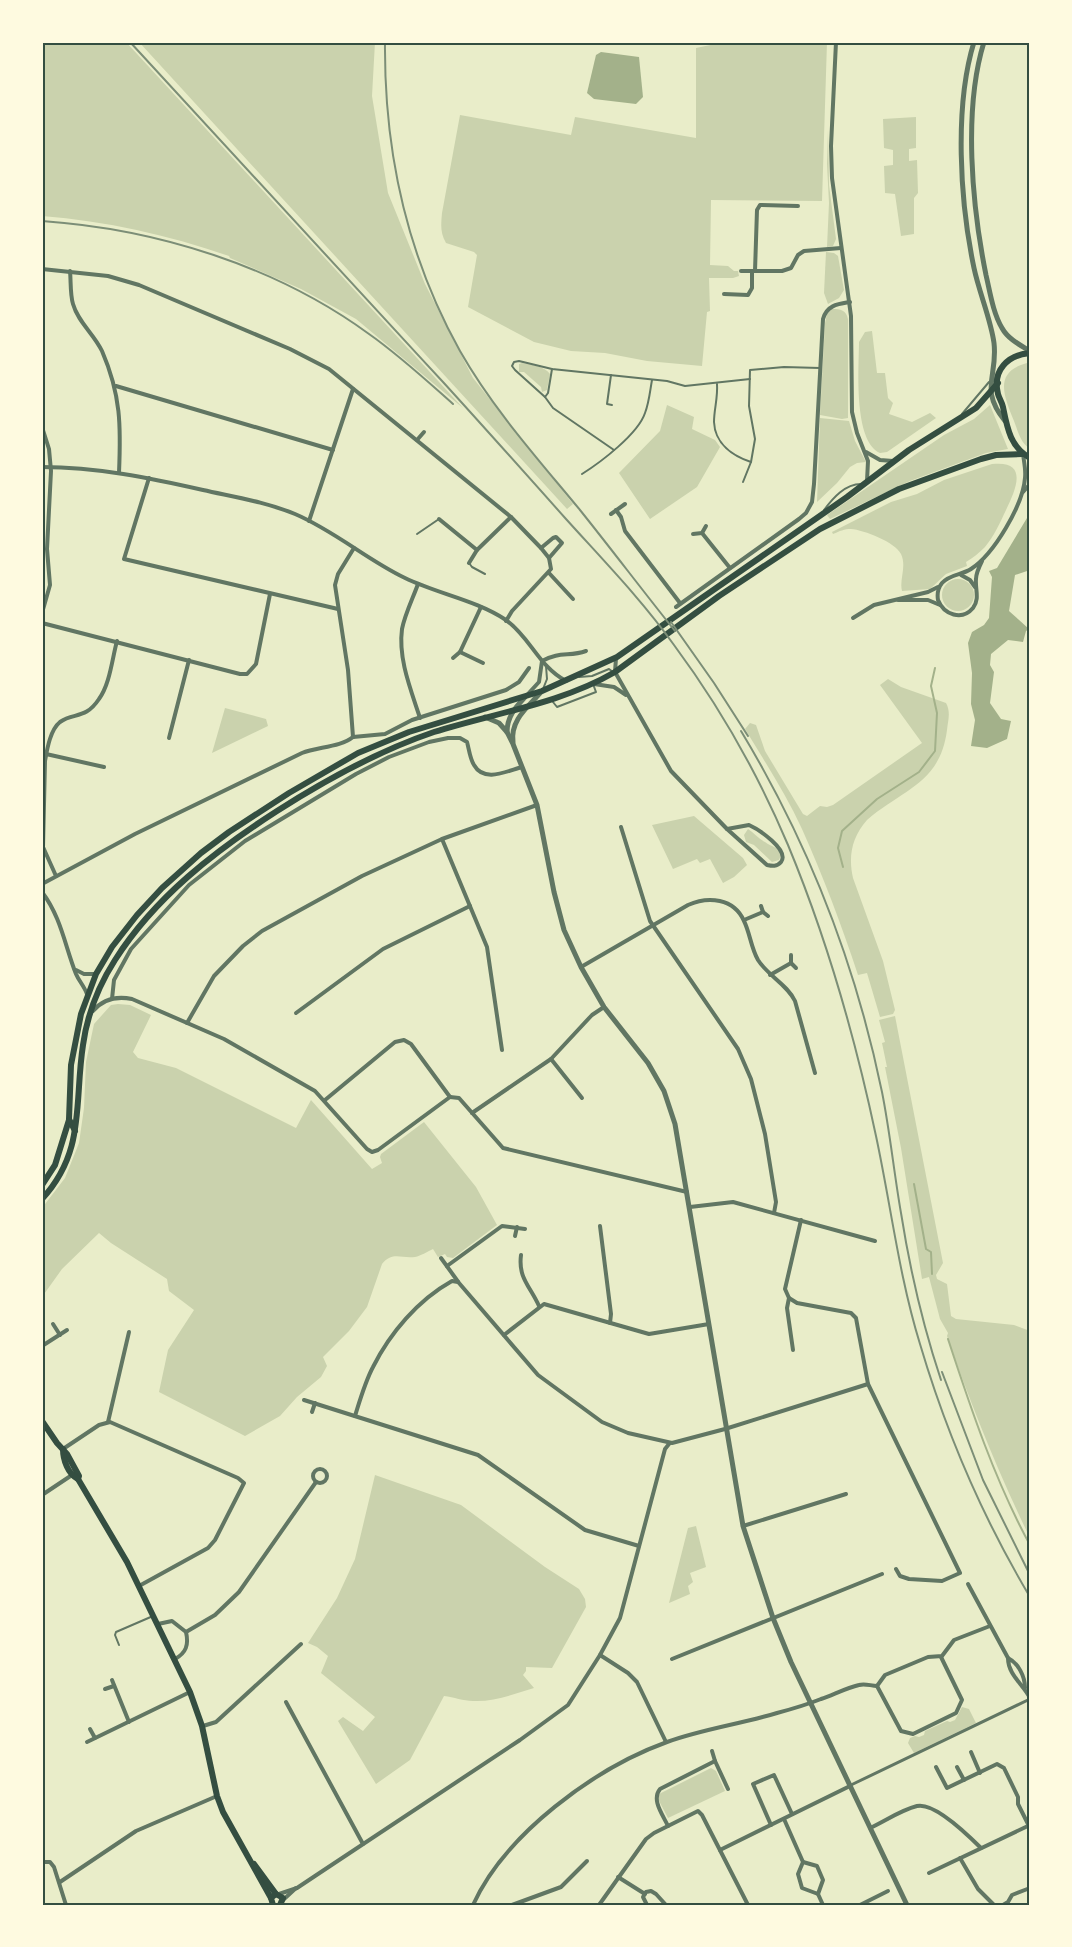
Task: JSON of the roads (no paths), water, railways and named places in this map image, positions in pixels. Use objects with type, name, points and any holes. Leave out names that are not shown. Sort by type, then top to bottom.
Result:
[{"type":"main road","points":[[1030,352],[1010,359],[1000,368],[998,383],[998,393],[1012,441],[1023,454],[1030,458]]},
{"type":"main road","points":[[42,1185],[55,1165],[69,1119],[72,1054],[87,994],[96,974],[126,929],[162,888],[210,846],[259,812],[347,759],[388,740],[429,725],[542,691],[616,657],[894,461],[976,408],[998,383]]},
{"type":"main road","points":[[42,1199],[62,1171],[75,1132],[83,1045],[91,1013],[107,974],[137,929],[176,887],[234,839],[288,803],[355,764],[412,740],[551,699],[593,684],[615,672],[719,596],[829,524],[899,489],[987,457],[1023,454]]},
{"type":"main road","points":[[69,1119],[75,1132]]},
{"type":"main road","points":[[42,1421],[68,1454],[79,1476],[75,1477],[109,1529],[158,1624],[190,1692],[202,1726],[217,1796],[235,1835],[278,1900]]},
{"type":"street","points":[[836,42],[831,163],[850,302],[852,412],[857,433],[866,451],[868,465],[865,483]]},
{"type":"street","points":[[974,42],[963,99],[963,175],[972,254],[994,344],[990,393],[996,411],[1005,421]]},
{"type":"street","points":[[984,42],[977,72],[973,112],[975,184],[980,242],[990,292],[999,322],[1006,335],[1030,352]]},
{"type":"street","points":[[724,294],[748,295],[752,288],[757,210],[760,205],[798,206]]},
{"type":"street","points":[[741,271],[786,270],[791,268],[798,255],[804,251],[841,248]]},
{"type":"street","points":[[42,269],[108,276],[149,289],[290,349],[329,369],[511,518],[549,558],[551,569],[549,573],[512,611],[506,621]]},
{"type":"street","points":[[70,271],[72,302],[79,317],[100,348],[116,386],[120,414],[119,473]]},
{"type":"street","points":[[616,510],[625,531],[678,605],[799,519],[812,502],[822,322],[825,312],[835,305],[850,302]]},
{"type":"street","points":[[116,386],[333,450]]},
{"type":"street","points":[[309,521],[353,389]]},
{"type":"street","points":[[42,427],[49,449],[51,467],[47,549],[50,585],[42,612]]},
{"type":"street","points":[[417,440],[424,432]]},
{"type":"street","points":[[866,451],[880,460],[894,461]]},
{"type":"street","points":[[894,600],[928,600],[940,605],[952,615],[963,614],[973,608],[976,602],[977,571],[982,561],[1002,537],[1021,495],[1025,476],[1023,454]]},
{"type":"street","points":[[42,467],[73,467],[149,478],[275,507],[309,521],[418,584],[481,608],[506,621],[526,638],[555,675],[570,680]]},
{"type":"street","points":[[149,478],[124,559],[338,609]]},
{"type":"street","points":[[1021,495],[1030,484]]},
{"type":"street","points":[[611,514],[624,504]]},
{"type":"street","points":[[470,563],[477,550],[511,518]]},
{"type":"street","points":[[439,519],[477,550]]},
{"type":"street","points":[[702,533],[706,526]]},
{"type":"street","points":[[702,533],[730,568]]},
{"type":"street","points":[[693,534],[702,533]]},
{"type":"street","points":[[541,548],[556,537],[562,543],[549,558]]},
{"type":"street","points":[[352,737],[348,670],[335,585],[338,574],[354,548]]},
{"type":"street","points":[[853,618],[874,605],[928,592],[939,587],[948,578],[960,575],[982,561]]},
{"type":"street","points":[[549,573],[573,598]]},
{"type":"street","points":[[960,575],[970,580],[976,589]]},
{"type":"street","points":[[418,584],[402,628],[402,643],[407,679],[420,718]]},
{"type":"street","points":[[939,587],[940,605]]},
{"type":"street","points":[[42,623],[240,674],[251,672],[256,664],[270,594]]},
{"type":"street","points":[[563,599],[569,594]]},
{"type":"street","points":[[453,658],[460,652],[481,608]]},
{"type":"street","points":[[56,876],[42,847],[46,754],[60,722],[83,715],[100,699],[117,641]]},
{"type":"street","points":[[542,661],[556,654],[586,651]]},
{"type":"street","points":[[460,652],[483,663]]},
{"type":"street","points":[[616,657],[615,672],[671,771],[691,794],[727,829],[767,865],[777,865],[782,860],[782,850],[749,825],[727,829]]},
{"type":"street","points":[[169,738],[189,660]]},
{"type":"street","points":[[507,732],[508,721],[514,709],[539,682],[542,661]]},
{"type":"street","points":[[42,884],[135,834],[302,753],[347,741],[352,737],[385,734],[407,722],[506,690],[519,682],[530,668]]},
{"type":"street","points":[[593,684],[614,687],[629,697]]},
{"type":"street","points":[[513,743],[514,724],[542,691]]},
{"type":"street","points":[[485,717],[498,723],[507,732],[537,805],[564,930],[581,967],[604,1007],[648,1063],[664,1091],[675,1124],[688,1192],[725,1429],[743,1526],[773,1618],[810,1703],[907,1905]]},
{"type":"street","points":[[112,999],[114,980],[131,949],[189,885],[245,841],[356,774],[409,749],[448,738],[459,738],[467,742],[474,765],[483,774],[493,775],[522,767]]},
{"type":"street","points":[[46,754],[104,767]]},
{"type":"street","points":[[188,1023],[214,976],[243,946],[262,931],[362,876],[442,839],[537,805]]},
{"type":"street","points":[[621,827],[644,906],[652,924],[738,1048],[751,1079],[765,1134],[776,1202],[774,1213]]},
{"type":"street","points":[[738,828],[740,841]]},
{"type":"street","points":[[442,839],[487,948],[502,1050]]},
{"type":"street","points":[[42,892],[61,924],[75,969],[87,994]]},
{"type":"street","points":[[581,967],[688,905],[706,899],[731,905],[744,920],[758,960],[770,975],[790,992],[795,1001],[815,1072]]},
{"type":"street","points":[[296,1012],[383,949],[470,906]]},
{"type":"street","points":[[761,906],[763,912],[768,916]]},
{"type":"street","points":[[744,920],[763,912]]},
{"type":"street","points":[[791,955],[791,963],[796,968]]},
{"type":"street","points":[[770,975],[791,963]]},
{"type":"street","points":[[75,969],[84,974],[96,974]]},
{"type":"street","points":[[91,1013],[98,1005],[120,997],[132,999],[188,1023],[250,1054],[315,1091],[372,1152],[378,1150],[450,1097],[459,1098],[503,1148],[688,1192]]},
{"type":"street","points":[[472,1113],[551,1059],[592,1015],[604,1007]]},
{"type":"street","points":[[325,1101],[395,1042],[404,1040],[411,1044],[450,1097]]},
{"type":"street","points":[[551,1059],[582,1098]]},
{"type":"street","points":[[690,1207],[734,1202],[875,1241]]},
{"type":"street","points":[[793,1350],[787,1308],[789,1298],[785,1288],[801,1220]]},
{"type":"street","points":[[447,1266],[497,1228],[508,1225],[525,1229]]},
{"type":"street","points":[[515,1236],[517,1227]]},
{"type":"street","points":[[600,1227],[611,1314],[610,1323]]},
{"type":"street","points":[[521,1255],[519,1268],[539,1306]]},
{"type":"street","points":[[441,1258],[459,1283],[538,1375],[602,1422],[628,1432],[669,1444],[725,1429],[868,1384]]},
{"type":"street","points":[[354,1416],[372,1369],[397,1330],[425,1301],[446,1284],[452,1281],[459,1283]]},
{"type":"street","points":[[789,1298],[797,1303],[851,1312],[856,1318],[868,1384],[960,1573],[942,1581],[909,1579],[900,1576],[896,1569]]},
{"type":"street","points":[[504,1335],[539,1306],[547,1304],[649,1334],[709,1324]]},
{"type":"street","points":[[54,1324],[60,1335]]},
{"type":"street","points":[[42,1346],[67,1330]]},
{"type":"street","points":[[108,1422],[129,1332]]},
{"type":"street","points":[[304,1400],[478,1455],[585,1530],[639,1546]]},
{"type":"street","points":[[312,1412],[315,1403]]},
{"type":"street","points":[[63,1449],[99,1425],[108,1422],[243,1481],[215,1540],[208,1548],[139,1586]]},
{"type":"street","points":[[264,1905],[278,1900],[297,1888],[559,1713],[575,1696],[620,1618],[665,1449],[669,1444]]},
{"type":"street","points":[[42,1496],[75,1477]]},
{"type":"street","points":[[186,1632],[214,1615],[239,1592],[316,1482]]},
{"type":"street","points":[[743,1526],[846,1494]]},
{"type":"street","points":[[672,1659],[882,1574]]},
{"type":"street","points":[[720,1850],[1030,1698],[1018,1683],[1008,1663],[1008,1658],[968,1584]]},
{"type":"street","points":[[158,1624],[172,1621],[186,1632],[188,1645],[175,1659]]},
{"type":"street","points":[[877,1686],[885,1675],[928,1657],[941,1657],[952,1641],[990,1626]]},
{"type":"street","points":[[202,1726],[216,1722],[301,1644]]},
{"type":"street","points":[[600,1655],[628,1673],[637,1682],[666,1742]]},
{"type":"street","points":[[877,1686],[901,1731],[913,1734],[956,1713],[962,1700],[941,1657]]},
{"type":"street","points":[[1008,1658],[1017,1664],[1024,1679],[1024,1688]]},
{"type":"street","points":[[112,1680],[129,1722]]},
{"type":"street","points":[[473,1905],[485,1881],[507,1853],[543,1816],[606,1772],[666,1742],[758,1719],[858,1685],[877,1686]]},
{"type":"street","points":[[105,1689],[114,1686]]},
{"type":"street","points":[[87,1742],[190,1692]]},
{"type":"street","points":[[286,1702],[363,1844]]},
{"type":"street","points":[[90,1730],[95,1738]]},
{"type":"street","points":[[712,1751],[728,1789]]},
{"type":"street","points":[[971,1752],[980,1773]]},
{"type":"street","points":[[668,1826],[655,1799],[658,1791],[715,1761]]},
{"type":"street","points":[[929,1873],[1030,1826],[1017,1804],[1018,1797],[1004,1768],[997,1764],[947,1788],[936,1767]]},
{"type":"street","points":[[957,1767],[964,1780]]},
{"type":"street","points":[[771,1825],[753,1784],[774,1774],[792,1814]]},
{"type":"street","points":[[60,1881],[136,1831],[217,1796]]},
{"type":"street","points":[[870,1828],[913,1807],[924,1806],[934,1809],[947,1820],[958,1825],[981,1848]]},
{"type":"street","points":[[599,1905],[646,1839],[695,1811],[702,1815],[748,1905]]},
{"type":"street","points":[[784,1818],[802,1862],[798,1874],[802,1888],[818,1894]]},
{"type":"street","points":[[960,1858],[978,1889],[994,1905]]},
{"type":"street","points":[[512,1905],[561,1887],[587,1861]]},
{"type":"street","points":[[42,1862],[52,1863],[60,1881],[66,1905]]},
{"type":"street","points":[[802,1862],[817,1866],[823,1880],[818,1894],[823,1905]]},
{"type":"street","points":[[618,1877],[645,1894]]},
{"type":"street","points":[[1003,1905],[1012,1895],[1030,1888]]},
{"type":"street","points":[[645,1894],[653,1891],[666,1905]]},
{"type":"street","points":[[860,1905],[888,1891]]},
{"type":"street","points":[[645,1894],[643,1899],[647,1905]]},
{"type":"lane","points":[[614,450],[553,408],[545,397],[512,366],[514,362],[685,386],[750,379]]},
{"type":"lane","points":[[743,482],[751,462],[755,439],[749,406],[750,370],[820,368]]},
{"type":"lane","points":[[959,419],[1000,368]]},
{"type":"lane","points":[[545,397],[548,393],[552,369]]},
{"type":"lane","points":[[611,375],[607,404],[612,405]]},
{"type":"lane","points":[[582,474],[614,450],[641,422],[652,380]]},
{"type":"lane","points":[[716,383],[718,398],[714,419],[715,429],[729,453],[751,462]]},
{"type":"lane","points":[[417,534],[439,519]]},
{"type":"lane","points":[[470,563],[471,567],[485,574]]},
{"type":"lane","points":[[542,691],[547,679],[546,666]]},
{"type":"lane","points":[[570,680],[592,676],[609,669],[615,672]]},
{"type":"lane","points":[[119,1645],[116,1632],[153,1616]]},
{"type":"waterway","points":[[843,867],[838,848],[842,831],[877,799],[919,772],[935,751],[937,713],[931,686],[935,668]]},
{"type":"waterway","points":[[914,1184],[926,1249],[931,1252],[932,1274]]},
{"type":"waterway","points":[[948,1339],[995,1470],[1030,1545]]},
{"type":"railway","points":[[130,42],[443,382],[636,596],[691,668],[737,742],[788,845],[839,989],[868,1099],[906,1293],[930,1377],[981,1505],[1030,1597]]},
{"type":"railway","points":[[385,42],[389,122],[402,201],[426,278],[442,315],[460,351],[501,413],[675,631]]},
{"type":"railway","points":[[42,221],[129,232],[171,242],[255,270],[333,310],[369,334],[402,359],[453,404]]},
{"type":"railway","points":[[671,622],[748,736]]},
{"type":"railway","points":[[741,731],[788,817],[827,906],[844,952],[882,1092],[913,1277],[941,1380]]},
{"type":"railway","points":[[942,1372],[983,1480],[1030,1575]]}]
